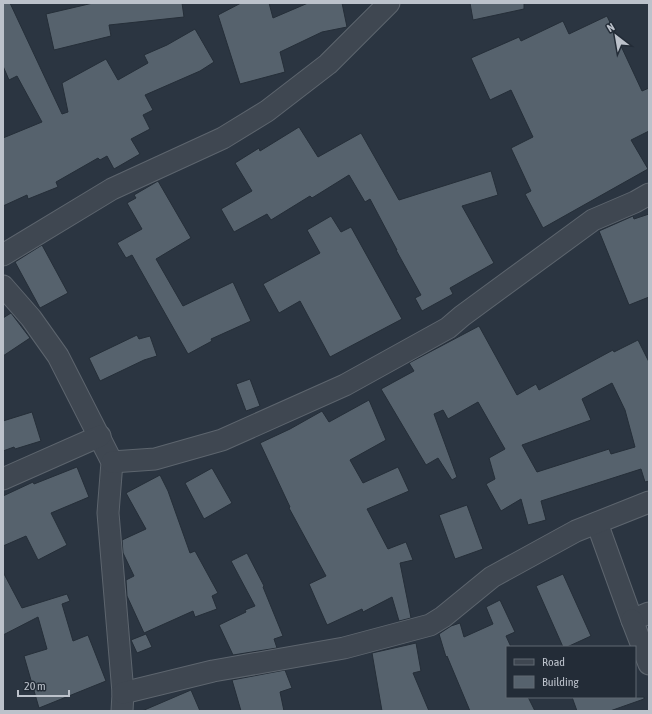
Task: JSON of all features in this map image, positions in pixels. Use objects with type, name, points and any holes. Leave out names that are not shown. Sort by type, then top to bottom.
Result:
[{"type":"street","points":[[3,255],[112,189],[223,138],[267,111],[328,64],[389,3]]},
{"type":"street","points":[[112,462],[155,459],[222,440],[344,385],[448,328],[462,316],[593,220],[635,202],[649,194]]},
{"type":"street","points":[[3,286],[31,318],[58,356],[112,462],[108,513],[123,702],[213,671],[344,648],[430,625],[444,618],[492,577],[576,532],[649,502]]},
{"type":"street","points":[[3,479],[100,436]]},
{"type":"street","points":[[597,523],[640,617],[649,664]]},
{"type":"building","points":[[3,3],[10,3],[62,114],[68,112],[62,83],[106,59],[118,80],[148,63],[144,55],[167,45],[195,29],[214,62],[200,71],[145,95],[153,110],[143,115],[150,129],[131,139],[140,154],[114,169],[107,156],[100,160],[98,158],[56,182],[58,187],[28,199],[27,195],[3,206],[3,138],[42,122],[17,76],[9,80],[3,66]]},
{"type":"building","points":[[93,3],[182,3],[184,17],[109,25],[111,36],[54,50],[46,14]]},
{"type":"building","points":[[241,3],[269,3],[273,18],[308,3],[342,3],[347,27],[322,32],[280,52],[285,72],[240,84],[218,15]]},
{"type":"building","points":[[470,3],[524,3],[524,9],[473,20]]},
{"type":"building","points":[[607,16],[642,91],[649,88],[649,131],[631,140],[648,169],[543,228],[525,194],[531,191],[511,148],[533,137],[511,90],[490,100],[471,58],[519,37],[521,41],[563,21],[569,34]]},
{"type":"building","points":[[299,127],[318,157],[361,133],[399,200],[491,171],[498,195],[462,206],[494,263],[450,288],[453,294],[422,311],[415,298],[421,295],[370,199],[365,202],[349,175],[312,198],[310,196],[271,220],[267,214],[234,232],[221,209],[252,191],[235,163],[259,148],[260,151]]},
{"type":"building","points":[[158,181],[191,238],[156,259],[183,306],[233,282],[251,321],[211,339],[212,341],[188,354],[132,255],[126,258],[117,243],[142,229],[127,203],[136,198],[134,195]]},
{"type":"building","points":[[649,214],[649,297],[629,305],[599,231],[633,216],[634,219]]},
{"type":"building","points":[[331,216],[341,232],[351,227],[402,319],[330,357],[300,301],[279,313],[263,284],[320,253],[307,230]]},
{"type":"building","points":[[42,245],[68,293],[40,308],[15,262]]},
{"type":"building","points":[[11,313],[30,338],[3,356],[3,318]]},
{"type":"building","points":[[479,326],[517,395],[536,384],[539,390],[613,350],[614,352],[638,340],[649,362],[649,481],[645,482],[641,469],[541,501],[546,520],[528,525],[521,499],[501,511],[486,484],[495,479],[489,458],[505,449],[478,402],[448,419],[443,410],[434,414],[457,477],[452,480],[438,458],[426,465],[381,389],[414,371],[409,363]],"holes":[[[612,383],[625,410],[635,447],[611,454],[609,449],[537,472],[522,445],[591,420],[582,399]]]},
{"type":"building","points":[[137,335],[139,339],[150,336],[157,356],[144,360],[100,381],[89,358]]},
{"type":"building","points":[[250,379],[260,406],[246,411],[236,384]]},
{"type":"building","points":[[369,400],[386,440],[350,460],[363,483],[398,467],[409,491],[367,509],[388,549],[406,542],[413,560],[400,563],[411,618],[399,621],[392,597],[363,612],[362,609],[327,625],[309,584],[326,576],[289,508],[290,507],[260,443],[290,429],[322,411],[329,422]]},
{"type":"building","points":[[32,412],[41,441],[3,451],[3,421]]},
{"type":"building","points":[[77,467],[89,497],[51,513],[67,545],[38,560],[26,536],[3,546],[3,496],[33,482],[34,484]]},
{"type":"building","points":[[212,468],[232,503],[204,519],[185,483]]},
{"type":"building","points":[[160,475],[168,491],[190,553],[195,551],[218,593],[212,596],[217,609],[195,617],[193,611],[144,633],[127,596],[126,580],[134,576],[123,553],[122,540],[146,529],[126,493]]},
{"type":"building","points":[[467,505],[483,549],[455,559],[439,515]]},
{"type":"building","points":[[247,553],[264,586],[263,587],[283,636],[274,639],[277,648],[233,655],[219,625],[255,606],[231,561]]},
{"type":"building","points":[[3,572],[22,608],[67,594],[70,601],[62,604],[73,641],[88,635],[106,681],[39,708],[24,656],[47,649],[38,617],[3,635]]},
{"type":"building","points":[[563,574],[591,636],[569,646],[563,646],[536,586]]},
{"type":"building","points":[[500,600],[515,632],[506,636],[511,646],[506,646],[506,698],[528,698],[535,711],[470,711],[447,656],[446,657],[439,634],[451,626],[460,623],[464,637],[493,624],[486,607]]},
{"type":"building","points":[[146,634],[152,647],[137,653],[131,640]]},
{"type":"building","points":[[416,643],[421,671],[413,673],[429,711],[382,711],[372,653]]},
{"type":"building","points":[[285,670],[292,688],[280,692],[284,711],[241,711],[232,680]]},
{"type":"building","points":[[191,690],[200,711],[142,711]]},
{"type":"building","points":[[644,697],[644,699],[610,711],[577,711],[572,698]]}]
